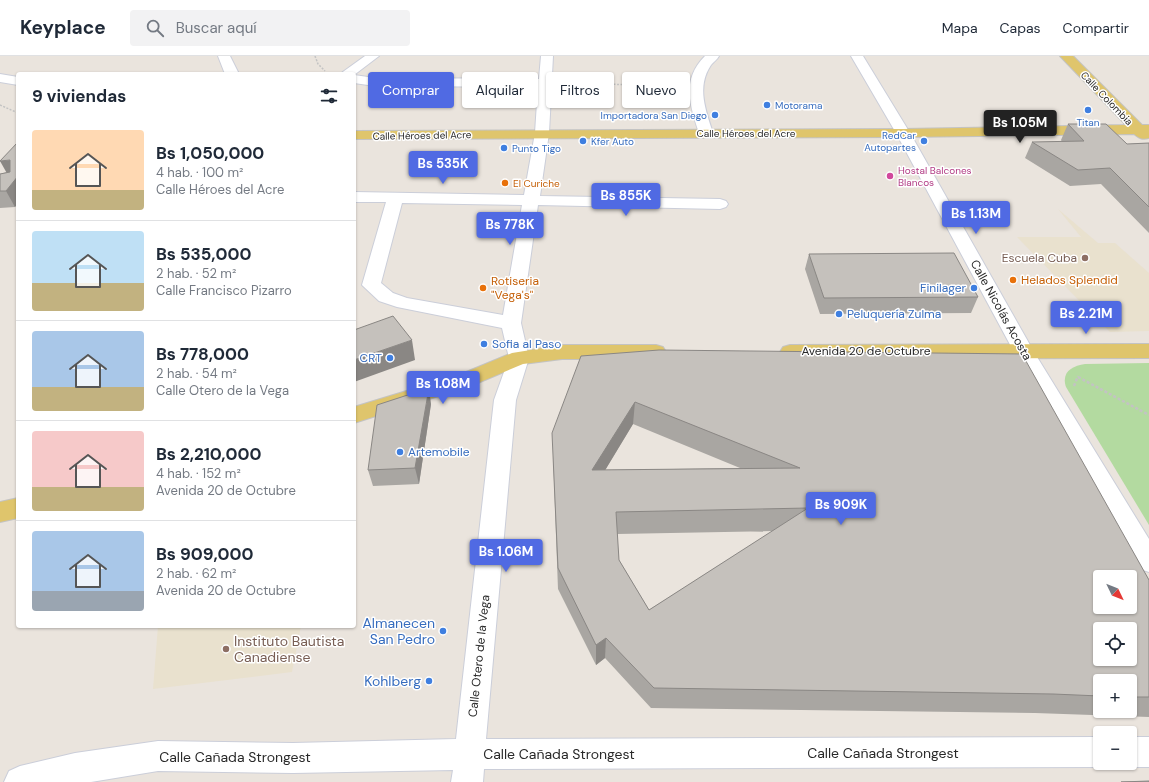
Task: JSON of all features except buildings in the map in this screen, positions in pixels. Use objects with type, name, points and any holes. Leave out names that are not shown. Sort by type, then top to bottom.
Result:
[{"type":"main road","name":"Calle Colombia","points":[[1066,56],[1143,129],[1149,140]]},
{"type":"main road","name":"Calle Héroes del Acre","points":[[356,135],[542,133],[903,133],[1143,129]]},
{"type":"main road","name":"Avenida 20 de Octubre","points":[[774,352],[1149,351]]},
{"type":"main road","points":[[356,414],[466,380],[519,358],[562,352],[672,352]]},
{"type":"main road","points":[[0,512],[16,508]]},
{"type":"street","points":[[224,56],[231,72]]},
{"type":"street","points":[[350,72],[373,56]]},
{"type":"street","points":[[546,72],[547,56]]},
{"type":"street","points":[[706,133],[695,98],[695,87],[704,63],[713,56]]},
{"type":"street","name":"Calle Nicolás Acosta","points":[[857,56],[903,133],[1024,352],[1149,561]]},
{"type":"street","points":[[0,78],[16,81]]},
{"type":"street","points":[[356,79],[375,82],[546,83],[542,133],[511,323],[519,358]]},
{"type":"street","points":[[356,197],[720,204]]},
{"type":"street","points":[[395,198],[371,285],[386,297],[404,303],[511,323]]},
{"type":"street","name":"Calle Otero de la Vega","points":[[468,768],[504,400],[519,358]]},
{"type":"street","name":"Calle Cañada Strongest","points":[[20,782],[75,769],[158,756],[293,758],[468,768],[1093,752]]},
{"type":"street","points":[[1137,752],[1149,752]]},
{"type":"path","points":[[315,56],[318,64],[327,72]]},
{"type":"path","points":[[614,85],[695,87]]},
{"type":"path","points":[[0,106],[16,112]]},
{"type":"path","points":[[1077,376],[1149,415]]},
{"type":"shaded area","name":"Escuela Cuba","points":[[1058,209],[1098,243],[1115,243],[1149,273],[1149,331],[1110,332],[1017,237],[1081,237]]},
{"type":"shaded area","name":"Instituto Bautista Canadiense","points":[[158,628],[301,628],[292,672],[153,689]]},
{"type":"green space","points":[[1149,363],[1149,525],[1066,387],[1065,377],[1072,368],[1085,364]]},
{"type":"place","name":"Motorama","points":[[767,105]]},
{"type":"place","name":"Titan","points":[[1088,110]]},
{"type":"place","name":"Importadora San Diego","points":[[715,115]]},
{"type":"place","name":"Kfer Auto","points":[[583,141]]},
{"type":"place","name":"RedCar Autopartes","points":[[924,141]]},
{"type":"place","name":"Punto Tigo","points":[[504,148]]},
{"type":"place","name":"Hostal Balcones Blancos","points":[[890,176]]},
{"type":"place","name":"El Curiche","points":[[505,183]]},
{"type":"place","name":"Escuela Cuba","points":[[1085,258]]},
{"type":"place","name":"Helados Splendid","points":[[1013,280]]},
{"type":"place","name":"Rotiseria \"Vega's\"","points":[[483,288]]},
{"type":"place","name":"Finilager","points":[[974,288]]},
{"type":"place","name":"Peluquería Zulma","points":[[839,314]]},
{"type":"place","name":"Sofia al Paso","points":[[484,344]]},
{"type":"place","name":"CRT","points":[[390,358]]},
{"type":"place","name":"Artemobile","points":[[400,452]]},
{"type":"place","name":"Almanecen San Pedro","points":[[443,631]]},
{"type":"place","name":"Instituto Bautista Canadiense","points":[[226,649]]},
{"type":"place","name":"Kohlberg","points":[[429,681]]}]
